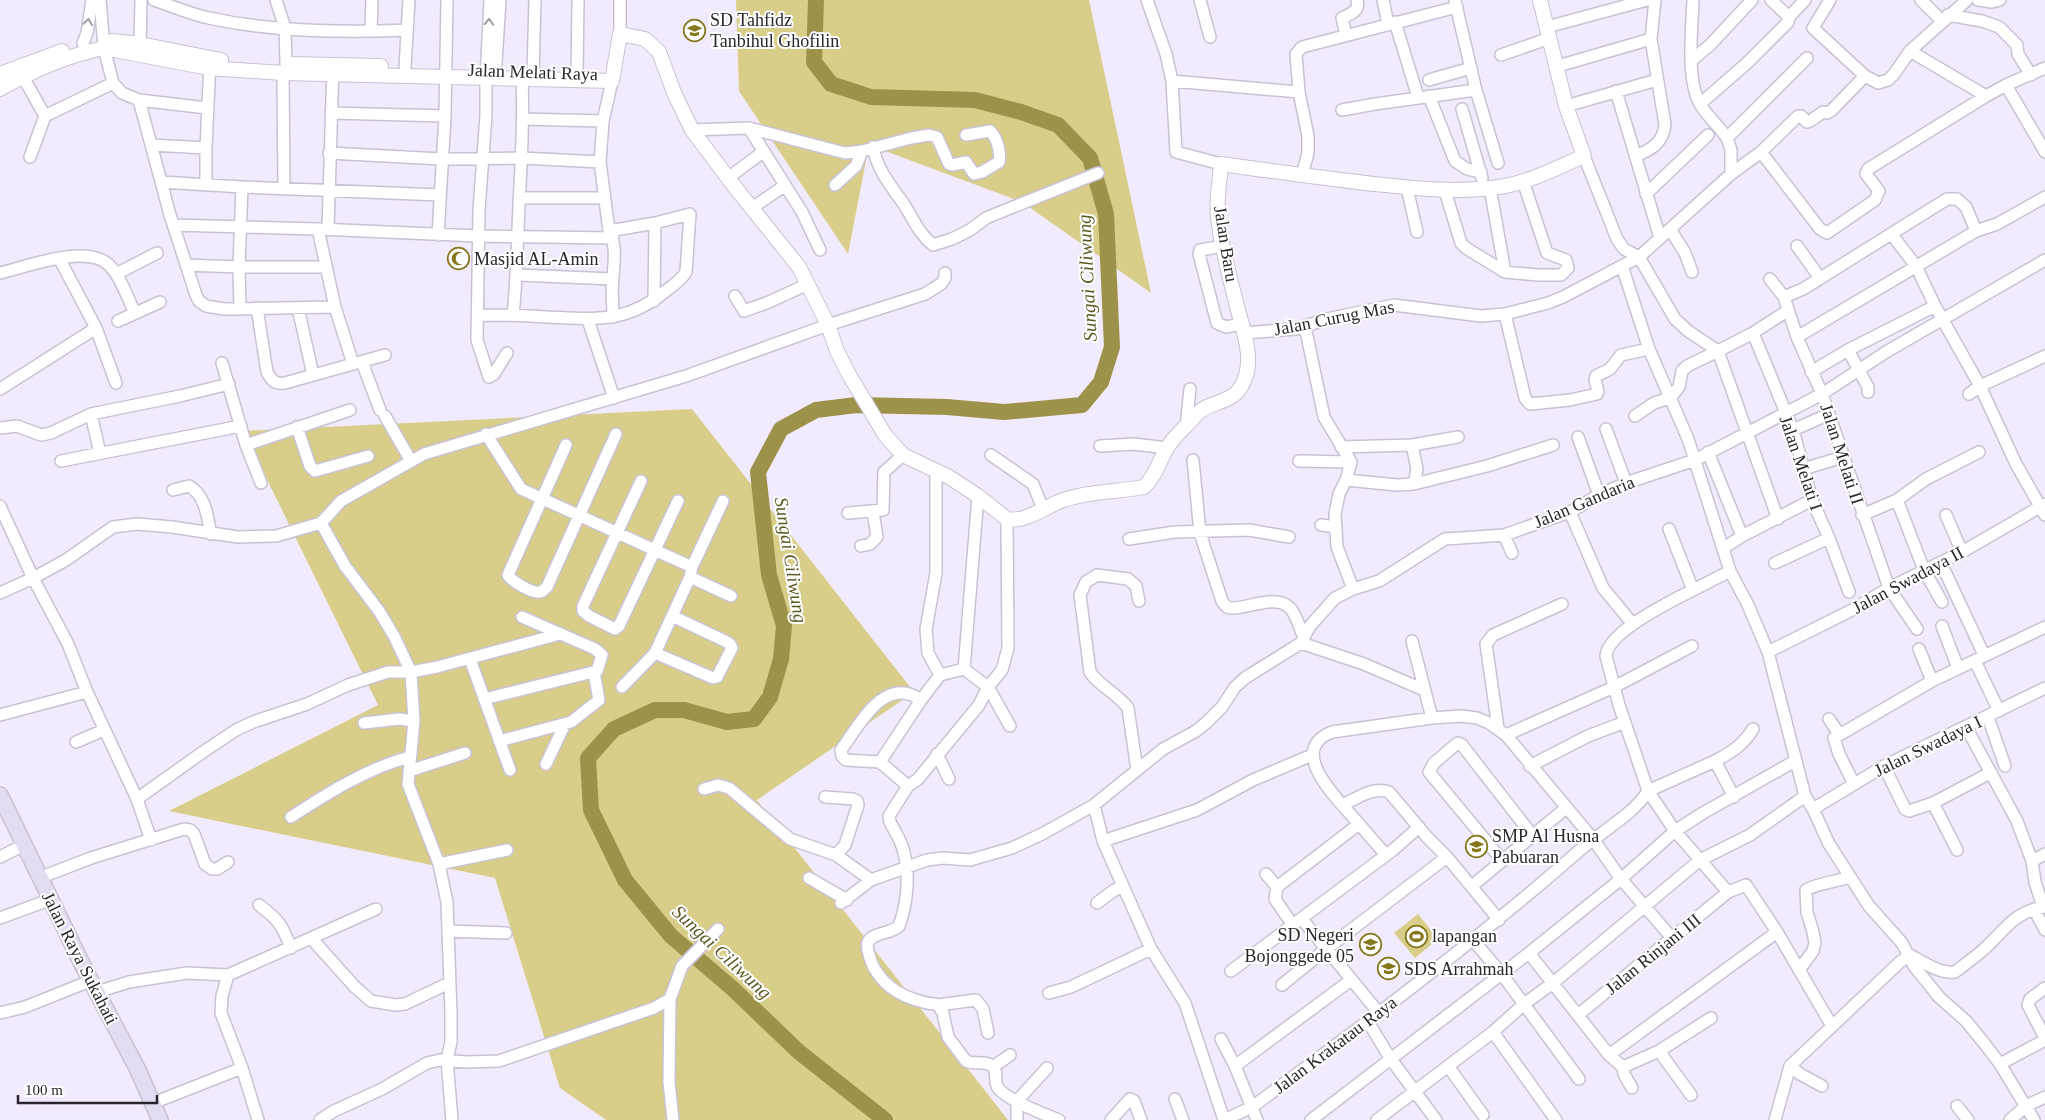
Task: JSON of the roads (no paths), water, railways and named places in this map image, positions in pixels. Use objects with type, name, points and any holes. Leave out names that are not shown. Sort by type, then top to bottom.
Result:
[{"type":"main road","name":"Jalan Raya Sukahati","points":[[0,795],[49,900],[154,1103],[160,1120]]},
{"type":"street","points":[[83,43],[87,33],[92,0]]},
{"type":"street","points":[[100,0],[104,44],[113,83],[122,93],[139,100],[207,108]]},
{"type":"street","points":[[140,44],[141,0]]},
{"type":"street","points":[[154,0],[208,18],[285,28],[371,32],[407,30]]},
{"type":"street","points":[[276,0],[285,28],[284,187]]},
{"type":"street","points":[[371,32],[372,0]]},
{"type":"street","points":[[405,67],[409,0]]},
{"type":"street","points":[[438,235],[445,116],[447,0]]},
{"type":"street","points":[[490,0],[490,75]]},
{"type":"street","points":[[500,0],[486,115],[478,236],[477,340],[489,377],[496,371],[507,353]]},
{"type":"street","points":[[513,315],[518,275],[517,236],[522,158],[522,119],[535,0]]},
{"type":"street","points":[[577,75],[578,0]]},
{"type":"street","points":[[620,0],[620,34],[645,39],[659,52],[675,96],[692,130],[799,267],[828,325],[837,351],[848,373],[885,435],[902,455],[936,470],[978,496],[1008,519],[1008,648],[1002,670],[988,687],[979,705],[967,721],[937,754],[918,779],[908,786],[889,816],[904,854],[907,880],[899,926],[867,943],[869,956],[878,976],[890,988],[924,1002],[938,1005],[976,1000],[983,1010],[988,1032]]},
{"type":"street","points":[[1147,0],[1166,54],[1172,81],[1173,127],[1176,152],[1221,164],[1407,188],[1445,191],[1487,189],[1523,181],[1584,156]]},
{"type":"street","points":[[1200,0],[1210,37]]},
{"type":"street","points":[[1346,34],[1342,18],[1356,11],[1358,6],[1357,0]]},
{"type":"street","points":[[1383,0],[1424,97],[1455,160],[1467,170],[1480,172]]},
{"type":"street","points":[[1540,0],[1558,66],[1566,106],[1617,239],[1624,248],[1639,257],[1675,319],[1688,331],[1718,351],[1778,519]]},
{"type":"street","points":[[1501,54],[1549,33],[1647,0]]},
{"type":"street","points":[[1635,156],[1650,150],[1664,135],[1665,125],[1651,39],[1655,0]]},
{"type":"street","points":[[1693,0],[1691,61],[1700,104],[1728,138],[1731,150],[1731,174]]},
{"type":"street","points":[[1691,61],[1710,45],[1752,0]]},
{"type":"street","points":[[1771,0],[1789,17]]},
{"type":"street","points":[[1700,104],[1747,63],[1788,22],[1789,17],[1806,0]]},
{"type":"street","points":[[1830,0],[1813,28],[1865,76],[1878,83],[1888,80],[1910,50],[1967,0]]},
{"type":"street","points":[[1921,0],[1945,18],[1982,20],[1999,27],[2015,43],[2018,54],[2031,74]]},
{"type":"street","points":[[1978,0],[1992,2],[2000,0]]},
{"type":"street","points":[[1302,175],[1308,153],[1308,136],[1299,92],[1296,54],[1302,47],[1392,23],[1456,3],[1476,90],[1498,164]]},
{"type":"street","name":"Jalan Melati Raya","points":[[612,78],[620,34]]},
{"type":"street","points":[[1558,66],[1651,39]]},
{"type":"street","name":"Jalan Melati Raya","points":[[1,81],[83,43],[140,44],[209,64]]},
{"type":"street","name":"Jalan Melati Raya","points":[[1,81],[23,77],[104,44],[209,64],[527,77],[612,78]]},
{"type":"street","points":[[1910,50],[1986,96]]},
{"type":"street","points":[[1728,138],[1807,58]]},
{"type":"street","points":[[206,184],[209,64]]},
{"type":"street","name":"Jalan Melati Raya","points":[[333,69],[405,67],[445,73]]},
{"type":"street","points":[[1429,80],[1471,68]]},
{"type":"street","points":[[1761,152],[1820,229],[1827,233],[1875,200],[1879,191],[1866,171],[1986,96],[2045,68]]},
{"type":"street","points":[[0,69],[1,81]]},
{"type":"street","points":[[333,69],[328,190],[323,229],[326,267],[335,307],[358,363],[383,413],[411,461]]},
{"type":"street","name":"Jalan Melati Raya","points":[[527,77],[577,75],[612,78]]},
{"type":"street","name":"Jalan Curug Mas","points":[[1224,246],[1200,250],[1199,254],[1217,324],[1226,327],[1296,329],[1394,305],[1481,316],[1505,314],[1548,303],[1639,257],[1731,174],[1761,152],[1798,116],[1810,122],[1823,112],[1827,113],[1865,76]]},
{"type":"street","points":[[23,77],[45,116]]},
{"type":"street","points":[[612,78],[603,121],[600,162],[615,254],[612,278],[613,317]]},
{"type":"street","points":[[1566,106],[1657,80]]},
{"type":"street","points":[[1172,81],[1299,92]]},
{"type":"street","points":[[30,157],[45,116],[113,83]]},
{"type":"street","points":[[2006,85],[2045,152]]},
{"type":"street","points":[[1342,110],[1476,90]]},
{"type":"street","points":[[1616,91],[1660,238]]},
{"type":"street","points":[[139,100],[173,225],[200,301],[206,306],[240,310],[335,307]]},
{"type":"street","points":[[1462,109],[1480,172],[1487,189],[1505,272]]},
{"type":"street","points":[[331,114],[445,116]]},
{"type":"street","points":[[522,119],[603,121]]},
{"type":"street","points":[[692,130],[750,128],[845,153],[862,152],[874,147],[929,135],[937,137],[949,164],[966,162],[976,175],[999,162],[994,135],[990,131],[966,135]]},
{"type":"street","points":[[750,128],[784,186],[802,212],[820,250]]},
{"type":"street","points":[[1646,194],[1708,135]]},
{"type":"street","points":[[151,145],[206,148]]},
{"type":"street","points":[[874,147],[876,159],[892,189],[919,232],[932,244],[970,230],[986,218],[1098,173]]},
{"type":"street","points":[[728,178],[763,152]]},
{"type":"street","points":[[835,185],[856,166],[862,152]]},
{"type":"street","points":[[330,153],[442,159],[522,158],[600,162]]},
{"type":"street","name":"Jalan Baru","points":[[1008,519],[1028,517],[1043,509],[1082,495],[1144,487],[1149,482],[1163,448],[1186,427],[1196,414],[1206,406],[1227,400],[1240,389],[1245,380],[1249,360],[1244,329],[1236,303],[1224,246],[1218,209],[1221,164]]},
{"type":"street","points":[[1445,191],[1461,243],[1505,272],[1561,275],[1568,268],[1566,260],[1547,253],[1523,181]]},
{"type":"street","points":[[161,182],[440,195]]},
{"type":"street","points":[[752,208],[784,186]]},
{"type":"street","points":[[240,310],[239,267],[242,187]]},
{"type":"street","points":[[1407,188],[1417,232]]},
{"type":"street","points":[[1797,337],[1976,231],[1997,224],[2045,196]]},
{"type":"street","points":[[519,198],[605,198]]},
{"type":"street","points":[[1784,297],[1802,289],[1892,234],[1910,220],[1947,199],[1957,199],[1966,207],[1976,231]]},
{"type":"street","points":[[173,225],[323,229],[438,235],[517,236],[611,234],[690,214],[686,272],[682,278],[654,301],[627,313],[588,320],[513,315],[478,315]]},
{"type":"street","points":[[654,301],[656,223]]},
{"type":"street","points":[[1670,228],[1685,253],[1692,272]]},
{"type":"street","points":[[1892,234],[1916,266],[1934,306],[1980,386],[2016,464],[2043,508]]},
{"type":"street","points":[[1798,246],[1820,278]]},
{"type":"street","points":[[116,274],[157,253]]},
{"type":"street","points":[[0,273],[59,258],[73,256],[93,257],[109,265],[116,274],[135,313]]},
{"type":"street","points":[[59,258],[96,328],[116,383]]},
{"type":"street","name":"Jalan Gandaria","points":[[809,878],[844,902],[871,880],[906,867],[927,860],[943,858],[970,860],[1012,848],[1042,834],[1094,805],[1163,749],[1196,731],[1222,707],[1235,687],[1245,678],[1302,640],[1310,626],[1335,598],[1353,589],[1379,581],[1445,538],[1504,535],[1570,512],[1599,495],[1626,483],[1695,460],[1822,394],[1942,319],[2045,260]]},
{"type":"street","points":[[186,265],[326,267]]},
{"type":"street","points":[[1622,266],[1649,349],[1695,460],[1730,571],[1748,605],[1768,652],[1805,796],[1814,809],[1829,844],[1869,906],[1902,943],[1914,966],[1939,997],[1966,1021],[2000,1064],[2034,1120]]},
{"type":"street","points":[[0,593],[66,560],[113,527],[137,524],[238,537],[276,536],[321,523],[341,500],[411,461],[444,447],[686,376],[936,289],[945,278],[945,272]]},
{"type":"street","points":[[518,275],[612,278]]},
{"type":"street","name":"Jalan Melati II","points":[[1770,279],[1784,297],[1797,337],[1822,394],[1862,515],[1889,588],[1916,629]]},
{"type":"street","points":[[735,296],[742,309],[749,310],[808,284]]},
{"type":"street","points":[[118,321],[160,302]]},
{"type":"street","points":[[1811,372],[1848,350],[1934,306]]},
{"type":"street","points":[[257,308],[267,372],[271,380],[276,384],[385,355]]},
{"type":"street","points":[[298,308],[313,375]]},
{"type":"street","points":[[1635,416],[1654,403],[1670,398],[1681,382],[1682,371],[1687,366],[1753,334],[1787,311]]},
{"type":"street","points":[[1505,314],[1525,398],[1530,404],[1570,400],[1597,394],[1596,376],[1610,369],[1621,356],[1649,349]]},
{"type":"street","points":[[588,320],[614,398]]},
{"type":"street","points":[[1305,326],[1324,417],[1351,462],[1346,480],[1339,494],[1335,514],[1337,547],[1353,589]]},
{"type":"street","points":[[0,389],[96,328]]},
{"type":"street","name":"Jalan Melati I","points":[[1753,334],[1784,413],[1793,430],[1812,500],[1829,538],[1849,592]]},
{"type":"street","points":[[1848,350],[1860,370],[1868,387],[1868,392]]},
{"type":"street","points":[[1969,394],[1980,386],[2045,356]]},
{"type":"street","points":[[222,363],[246,445],[261,483]]},
{"type":"street","points":[[0,428],[17,426],[41,434],[51,433],[91,414],[229,384]]},
{"type":"street","points":[[1186,427],[1190,389]]},
{"type":"street","points":[[246,445],[350,410]]},
{"type":"street","points":[[91,414],[100,453]]},
{"type":"street","points":[[1793,430],[1829,414]]},
{"type":"street","points":[[61,461],[241,426]]},
{"type":"street","points":[[297,427],[310,466],[315,471],[368,456]]},
{"type":"street","points":[[1606,428],[1626,483]]},
{"type":"street","points":[[486,434],[521,489],[655,550],[731,596]]},
{"type":"street","points":[[566,446],[508,575],[514,582],[537,592],[543,591],[547,587],[616,434]]},
{"type":"street","points":[[1341,446],[1412,445],[1458,437]]},
{"type":"street","points":[[1578,437],[1599,495]]},
{"type":"street","points":[[1100,446],[1134,444],[1163,448]]},
{"type":"street","points":[[1412,445],[1417,469],[1414,484]]},
{"type":"street","points":[[1346,480],[1414,484],[1487,466],[1553,445]]},
{"type":"street","points":[[1708,452],[1742,536]]},
{"type":"street","points":[[1862,515],[1897,500],[1926,479],[1980,452]]},
{"type":"street","points":[[848,513],[873,512],[884,509],[884,472],[902,455]]},
{"type":"street","points":[[991,455],[1033,484],[1043,509]]},
{"type":"street","points":[[1803,469],[1843,456]]},
{"type":"street","points":[[1192,460],[1200,533],[1222,601],[1227,607],[1267,602],[1285,605],[1294,613],[1302,640],[1424,690]]},
{"type":"street","points":[[1299,461],[1351,462]]},
{"type":"street","points":[[936,470],[936,573],[926,629],[928,652],[940,675]]},
{"type":"street","points":[[641,481],[583,606],[583,612],[588,616],[615,628],[623,621],[678,502]]},
{"type":"street","points":[[173,490],[189,486],[197,491],[203,502],[211,534]]},
{"type":"street","points":[[964,669],[978,496]]},
{"type":"street","points":[[1724,548],[1742,536],[1812,500]]},
{"type":"street","points":[[1897,500],[1924,570],[1942,602]]},
{"type":"street","points":[[622,687],[655,653],[723,501]]},
{"type":"street","points":[[0,506],[33,578],[68,644],[87,692],[136,799],[151,840]]},
{"type":"street","name":"Jalan Swadaya II","points":[[1768,652],[1852,610],[1924,570],[1940,564],[2043,508]]},
{"type":"street","points":[[873,512],[880,552]]},
{"type":"street","points":[[1570,512],[1603,588],[1632,623]]},
{"type":"street","points":[[1946,515],[1962,552]]},
{"type":"street","points":[[321,523],[345,566],[379,611],[394,636],[411,672],[414,721],[409,757],[408,784],[439,864],[447,902],[451,1042],[447,1060],[452,1120]]},
{"type":"street","points":[[1321,525],[1336,527]]},
{"type":"street","points":[[1669,529],[1694,590]]},
{"type":"street","points":[[1129,539],[1175,532],[1200,533],[1248,530],[1289,538]]},
{"type":"street","points":[[1504,535],[1512,553]]},
{"type":"street","points":[[861,546],[870,544],[877,537]]},
{"type":"street","points":[[1775,564],[1829,538]]},
{"type":"street","points":[[1940,564],[1980,658],[1999,711]]},
{"type":"street","points":[[1730,571],[1632,623],[1606,650],[1606,656],[1624,722],[1648,791],[1675,831],[1728,892],[1746,885],[1777,932],[1832,1026]]},
{"type":"street","points":[[1137,770],[1128,708],[1106,686],[1094,678],[1090,672],[1080,594],[1086,582],[1097,575],[1128,579],[1136,586],[1139,601]]},
{"type":"street","points":[[1502,732],[1486,644],[1492,635],[1562,604]]},
{"type":"street","points":[[655,653],[713,678],[717,677],[732,648],[725,641],[672,616]]},
{"type":"street","points":[[484,699],[597,671],[602,657],[600,653],[522,617]]},
{"type":"street","points":[[1942,626],[1958,668]]},
{"type":"street","points":[[1854,784],[1834,738],[1932,681],[2045,627]]},
{"type":"street","points":[[136,799],[236,730],[253,722],[307,704],[348,685],[388,672],[411,672],[560,634]]},
{"type":"street","points":[[1412,641],[1432,718]]},
{"type":"street","points":[[1502,732],[1614,687],[1692,646]]},
{"type":"street","points":[[1918,648],[1932,681]]},
{"type":"street","points":[[470,658],[510,770]]},
{"type":"street","points":[[880,762],[940,675],[964,669]]},
{"type":"street","points":[[964,669],[988,687],[1010,726]]},
{"type":"street","points":[[499,741],[571,722],[599,700],[594,672]]},
{"type":"street","name":"Jalan Swadaya I","points":[[1814,809],[1884,766],[2045,688]]},
{"type":"street","points":[[908,786],[880,762],[846,760],[842,756],[841,750],[868,713],[883,698],[892,693],[906,691],[921,700]]},
{"type":"street","points":[[0,715],[87,692]]},
{"type":"street","points":[[1386,855],[1322,780],[1312,755],[1315,744],[1323,736],[1332,732],[1432,718],[1461,716],[1477,718],[1502,732],[1593,839],[1621,879],[1672,938]]},
{"type":"street","points":[[1988,717],[2005,766]]},
{"type":"street","points":[[364,723],[398,719],[414,721]]},
{"type":"street","points":[[1829,719],[1839,734]]},
{"type":"street","points":[[1530,766],[1588,736],[1624,722]]},
{"type":"street","points":[[546,764],[565,724]]},
{"type":"street","points":[[1966,727],[2017,821],[2032,861],[2045,930]]},
{"type":"street","points":[[1648,791],[1736,751],[1746,741],[1753,729]]},
{"type":"street","points":[[76,742],[104,730]]},
{"type":"street","points":[[1502,860],[1429,772],[1434,763],[1454,746],[1458,743],[1462,745],[1532,835]]},
{"type":"street","points":[[409,771],[465,753]]},
{"type":"street","points":[[937,754],[949,779]]},
{"type":"street","points":[[1103,841],[1197,810],[1253,780],[1312,755]]},
{"type":"street","points":[[291,817],[327,793],[367,772],[409,757]]},
{"type":"street","points":[[1715,761],[1734,797]]},
{"type":"street","points":[[1311,1120],[1529,953],[1621,879],[1675,831],[1795,761]]},
{"type":"street","points":[[1884,766],[1905,809],[1909,811],[1933,803],[1990,773]]},
{"type":"street","points":[[704,789],[718,784],[729,788],[790,839],[836,855],[871,880]]},
{"type":"street","points":[[1343,805],[1374,791],[1384,790],[1394,796],[1499,920]]},
{"type":"street","name":"Jalan Krakatau Raya","points":[[1224,1120],[1252,1107],[1499,920],[1593,839],[1642,801],[1648,791]]},
{"type":"street","points":[[1377,1120],[1553,983],[1700,860],[1750,835],[1805,796]]},
{"type":"street","points":[[825,797],[853,799],[857,801],[858,805],[845,845],[836,855]]},
{"type":"street","points":[[1933,803],[1957,850]]},
{"type":"street","points":[[1094,805],[1103,841],[1151,949],[1185,1003],[1224,1120]]},
{"type":"street","points":[[1472,886],[1566,808]]},
{"type":"street","points":[[1277,887],[1359,824]]},
{"type":"street","points":[[1231,971],[1386,855],[1419,827]]},
{"type":"street","points":[[39,878],[90,858],[184,829],[190,830],[194,834],[205,864],[208,867],[217,869],[228,862]]},
{"type":"street","points":[[0,857],[24,845]]},
{"type":"street","points":[[439,864],[508,850]]},
{"type":"street","points":[[2032,861],[2045,854]]},
{"type":"street","points":[[1282,986],[1326,949],[1447,857]]},
{"type":"street","points":[[1266,874],[1277,887],[1276,899],[1326,949],[1378,1012]]},
{"type":"street","points":[[1800,970],[1813,951],[1815,943],[1814,932],[1807,912],[1806,890],[1813,886],[1850,877]]},
{"type":"street","points":[[1098,903],[1123,886]]},
{"type":"street","name":"Jalan Rinjani III","points":[[1578,1016],[1728,892]]},
{"type":"street","points":[[0,918],[49,900]]},
{"type":"street","points":[[259,905],[277,918],[291,948]]},
{"type":"street","points":[[1910,956],[1942,971],[1955,972],[1984,950],[2014,918],[2041,908]]},
{"type":"street","points":[[0,1013],[93,986],[187,973],[228,975],[376,909]]},
{"type":"street","points":[[673,1120],[669,1082],[670,999],[682,966],[718,929]]},
{"type":"street","points":[[448,931],[506,933]]},
{"type":"street","points":[[1610,1055],[1777,932]]},
{"type":"street","points":[[311,938],[370,1001],[396,1005],[405,1004],[449,983]]},
{"type":"street","points":[[1473,940],[1501,973],[1579,1079]]},
{"type":"street","points":[[1049,993],[1071,987],[1151,949]]},
{"type":"street","points":[[1529,953],[1610,1055],[1623,1067],[1624,1074],[1632,1088]]},
{"type":"street","points":[[1775,1120],[1790,1066],[1900,962],[1910,956]]},
{"type":"street","points":[[228,975],[222,996],[221,1013],[242,1068],[258,1120]]},
{"type":"street","points":[[1235,1066],[1351,980]]},
{"type":"street","points":[[2000,1064],[2045,1039],[2028,1005],[2030,999],[2045,988]]},
{"type":"street","points":[[320,1120],[334,1111],[382,1089],[427,1063],[447,1060],[466,1062],[499,1061],[654,1008],[670,999]]},
{"type":"street","points":[[938,1005],[943,1013],[948,1036],[961,1056],[970,1063],[987,1063],[996,1073],[997,1087],[1003,1093],[1036,1111],[1059,1120]]},
{"type":"street","points":[[1623,1067],[1659,1051],[1711,1018]]},
{"type":"street","points":[[1367,1020],[1390,1058],[1436,1120]]},
{"type":"street","points":[[1492,1032],[1556,1120]]},
{"type":"street","points":[[1221,1039],[1235,1066],[1257,1120]]},
{"type":"street","points":[[1659,1051],[1691,1095]]},
{"type":"street","points":[[992,1067],[1010,1054]]},
{"type":"street","points":[[1448,1066],[1483,1114]]},
{"type":"street","points":[[1790,1066],[1822,1086]]},
{"type":"street","points":[[154,1103],[242,1068]]},
{"type":"street","points":[[1017,1120],[1018,1101],[1047,1068]]},
{"type":"street","points":[[2010,1120],[2026,1106],[2045,1097]]},
{"type":"street","points":[[1175,1099],[1183,1120]]},
{"type":"street","points":[[1111,1120],[1127,1101],[1133,1100],[1141,1120]]},
{"type":"street","points":[[1957,1106],[1968,1120]]},
{"type":"waterway","name":"Sungai Ciliwung","points":[[816,0],[814,62],[831,84],[871,97],[975,100],[1021,112],[1058,125],[1090,158],[1106,214],[1112,347],[1101,382],[1082,405],[1004,412],[947,407],[856,405],[816,410],[781,429],[758,472],[769,575],[784,626],[781,659],[770,697],[754,719],[727,722],[684,710],[655,710],[614,729],[588,758],[591,810],[625,880],[671,936],[732,988],[799,1052],[885,1120]]},
{"type":"place","name":"SD Tahfidz Tanbihul Ghofilin","points":[[694,30]]},
{"type":"place","name":"Masjid AL-Amin","points":[[458,259]]},
{"type":"place","name":"SMP Al Husna Pabuaran","points":[[1476,846]]},
{"type":"place","name":"lapangan","points":[[1416,936]]},
{"type":"place","name":"SD Negeri Bojonggede 05","points":[[1370,945]]},
{"type":"place","name":"SDS Arrahmah","points":[[1388,969]]}]
